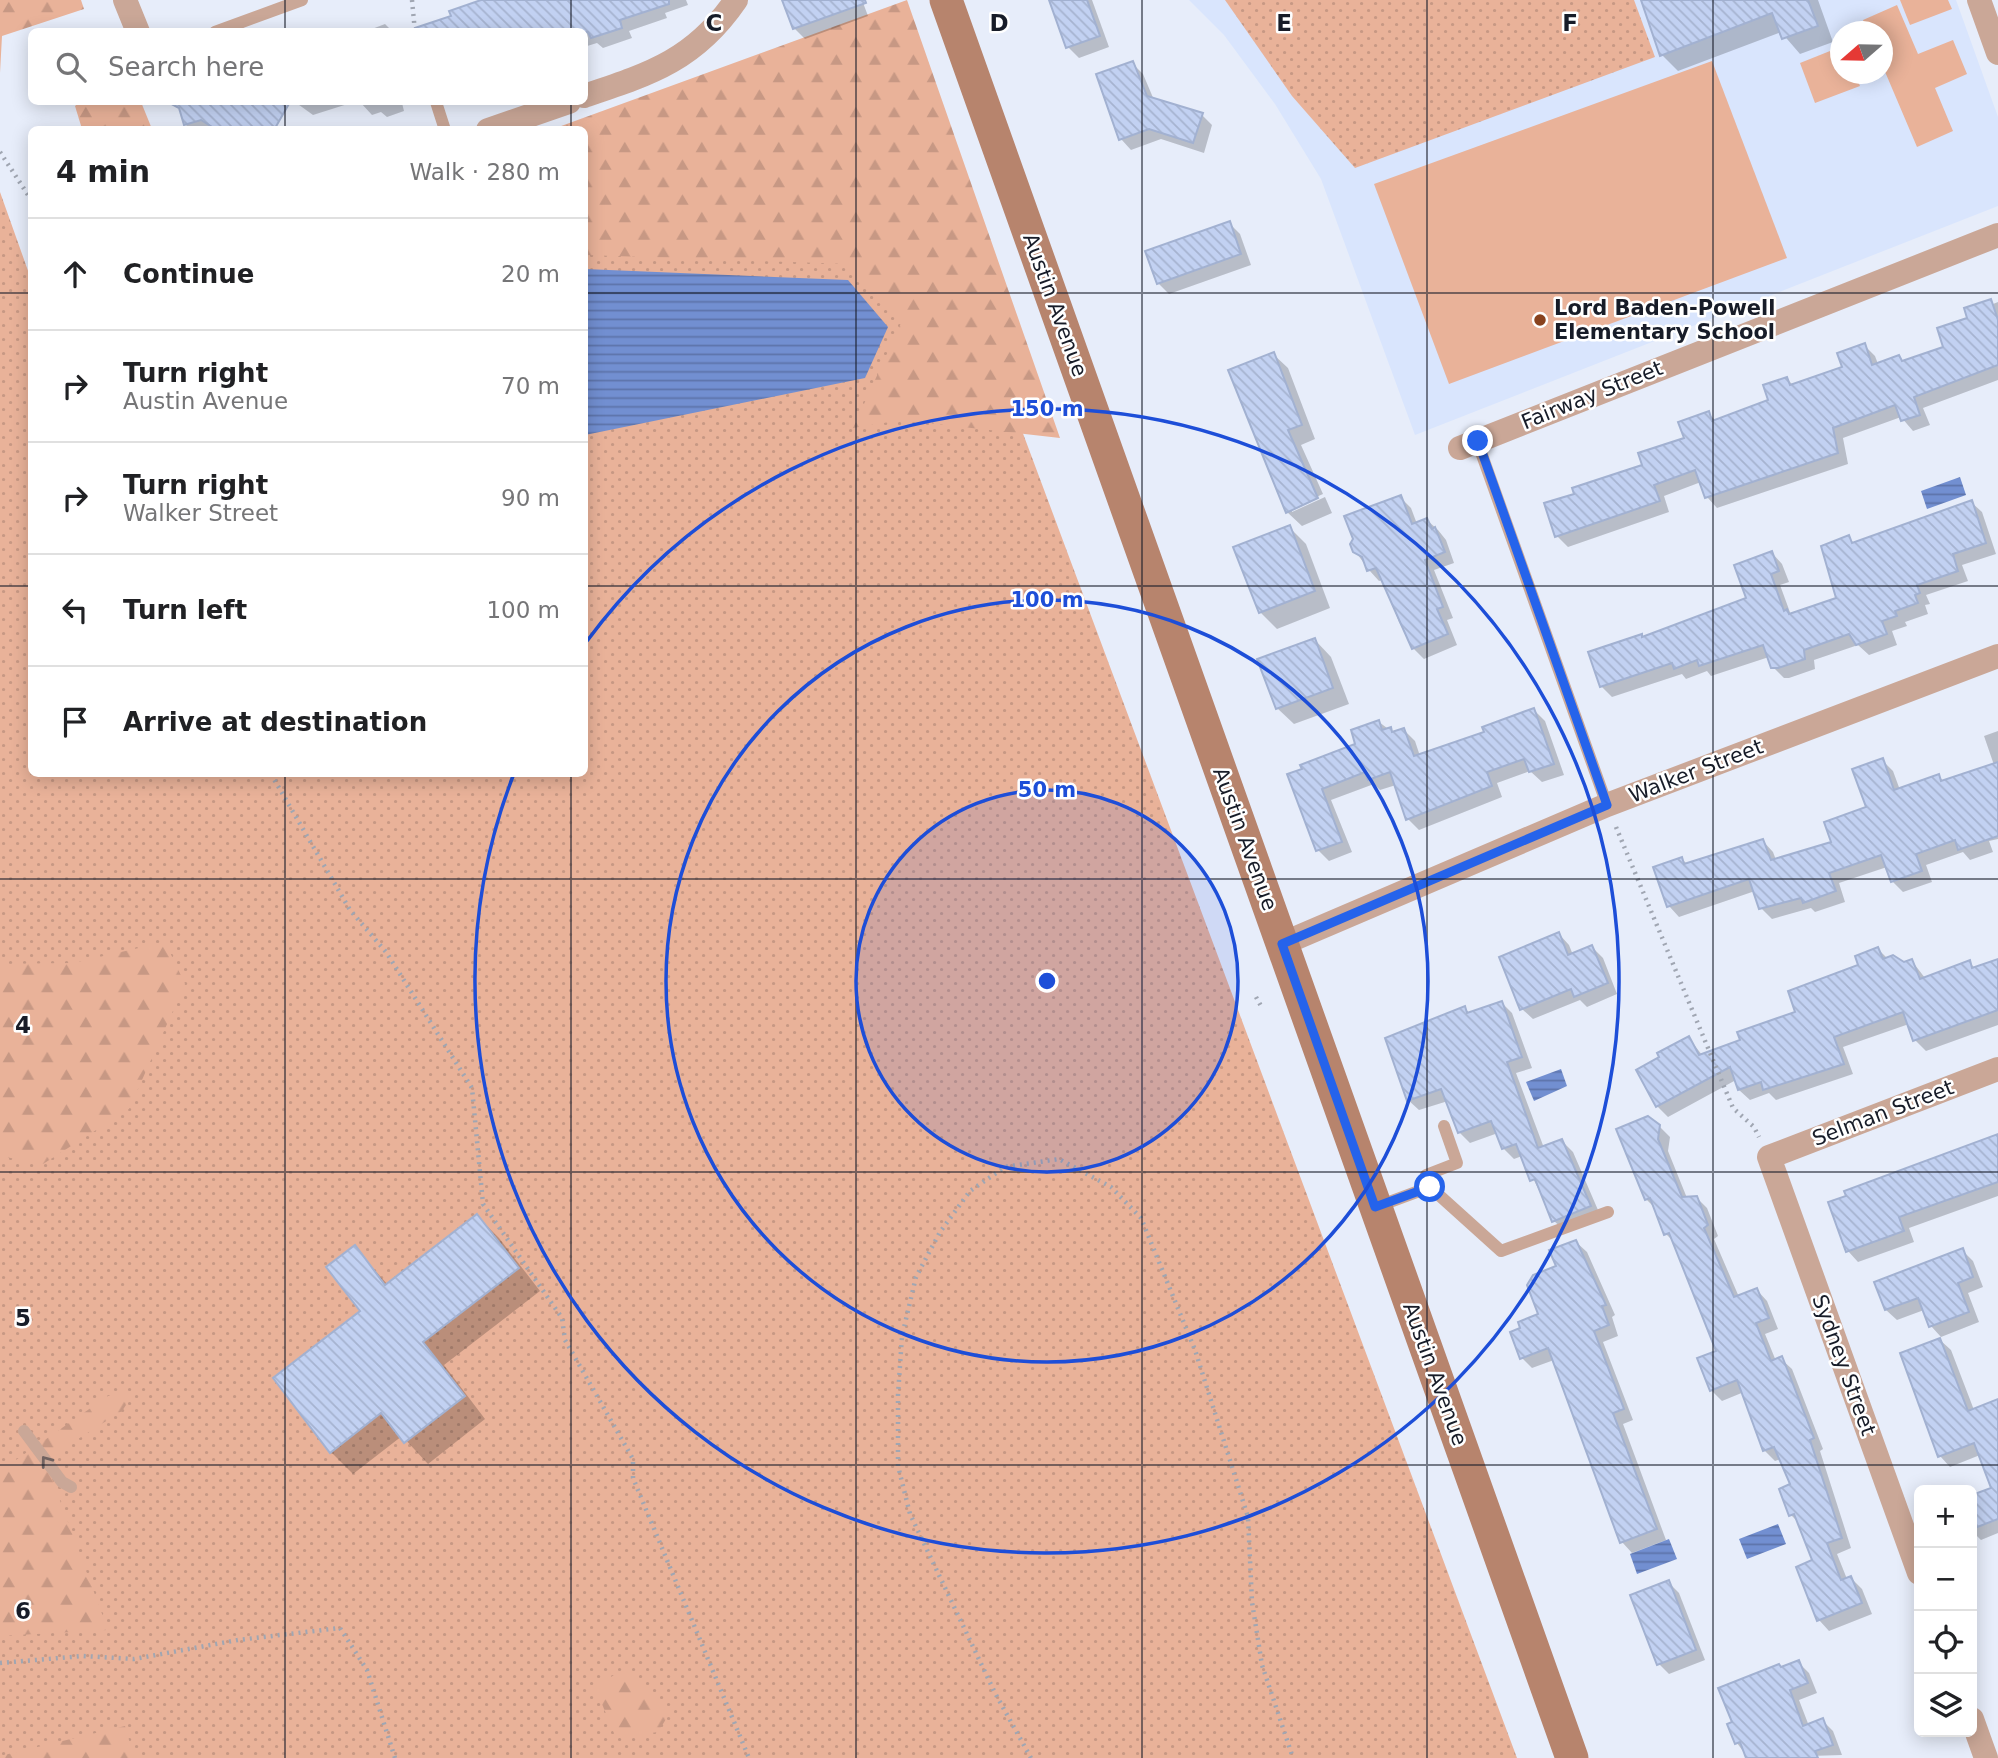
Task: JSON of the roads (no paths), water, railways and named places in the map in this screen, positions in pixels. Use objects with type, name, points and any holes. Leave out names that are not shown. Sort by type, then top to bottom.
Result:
[{"type":"main road","name":"Austin Avenue","points":[[946,0],[1572,1758]]},
{"type":"street","points":[[125,0],[136,28]]},
{"type":"street","points":[[588,94],[674,62],[708,35],[736,0]]},
{"type":"street","points":[[1979,0],[1998,53]]},
{"type":"street","points":[[500,126],[560,105]]},
{"type":"street","name":"Fairway Street","points":[[1469,444],[1998,235]]},
{"type":"street","name":"Walker Street","points":[[1282,944],[1607,805],[1998,656]]},
{"type":"street","name":"Selman Street","points":[[1769,1157],[1998,1069]]},
{"type":"street","name":"Sydney Street","points":[[1769,1157],[1914,1559]]},
{"type":"street","points":[[1977,1733],[1986,1758]]},
{"type":"lane","points":[[226,28],[302,0]]},
{"type":"lane","points":[[437,105],[444,126]]},
{"type":"lane","points":[[1469,444],[1607,805]]},
{"type":"lane","points":[[1444,1126],[1457,1163],[1426,1175],[1430,1187],[1501,1251],[1608,1212]]},
{"type":"lane","points":[[1375,1207],[1430,1187]]},
{"type":"lane","points":[[24,1431],[62,1482],[71,1487]]},
{"type":"water","points":[[588,269],[848,280],[888,327],[865,378],[588,434]]},
{"type":"water","points":[[1960,477],[1966,495],[1927,509],[1921,491]]},
{"type":"water","points":[[1561,1069],[1567,1086],[1534,1101],[1526,1082]]},
{"type":"water","points":[[1778,1524],[1786,1544],[1747,1559],[1739,1539]]},
{"type":"water","points":[[1669,1539],[1677,1559],[1637,1574],[1630,1554]]},
{"type":"place","name":"Lord Baden-Powell Elementary School","points":[[1540,320]]}]
